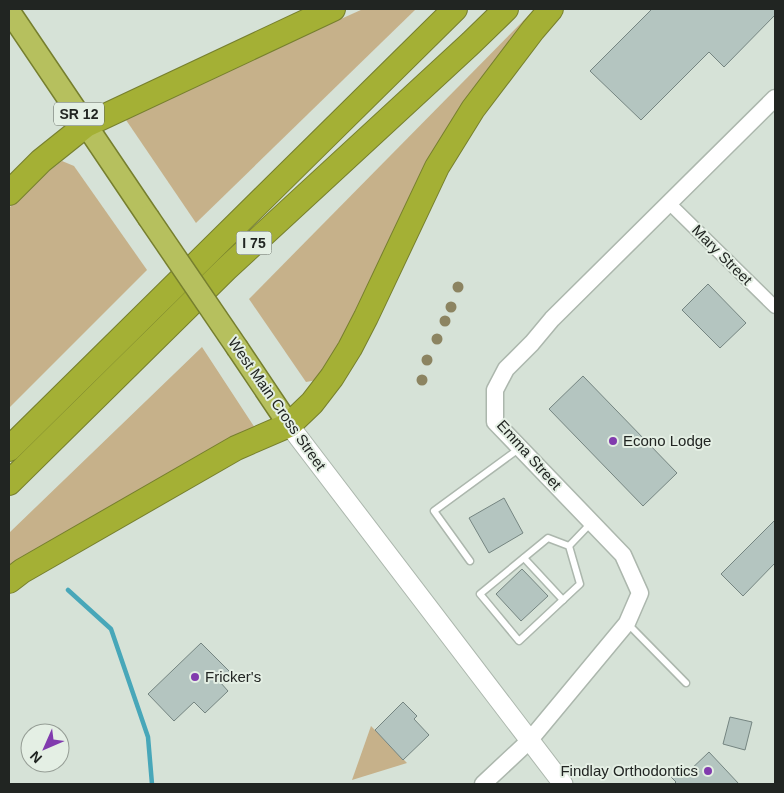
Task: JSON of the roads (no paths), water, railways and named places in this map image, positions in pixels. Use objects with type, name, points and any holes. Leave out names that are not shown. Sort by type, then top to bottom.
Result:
[{"type":"highway","points":[[9,193],[41,161],[86,125],[333,9]]},
{"type":"highway","name":"I 75","points":[[9,449],[455,9]]},
{"type":"highway","name":"I 75","points":[[9,483],[226,269],[506,9]]},
{"type":"highway","points":[[9,581],[22,571],[236,448],[289,425],[312,402],[324,388],[350,348],[366,318],[437,167],[473,109],[551,9]]},
{"type":"highway","name":"West Main Cross Street","points":[[9,11],[289,425]]},
{"type":"main road","name":"West Main Cross Street","points":[[289,425],[563,784]]},
{"type":"street","name":"Emma Street","points":[[483,784],[529,741],[626,623],[640,593],[623,554],[495,422],[495,390],[506,369],[532,343],[552,319],[775,98]]},
{"type":"street","name":"Mary Street","points":[[669,203],[775,307]]},
{"type":"lane","points":[[470,561],[434,511],[520,448]]},
{"type":"lane","points":[[569,546],[592,522]]},
{"type":"lane","points":[[548,538],[569,546],[580,584],[519,641],[480,594],[548,538]]},
{"type":"lane","points":[[524,558],[563,600]]},
{"type":"lane","points":[[626,623],[686,683]]},
{"type":"waterway","points":[[68,590],[111,629],[148,737],[152,784]]},
{"type":"place","name":"Econo Lodge","points":[[613,441]]},
{"type":"place","name":"Fricker's","points":[[195,677]]},
{"type":"place","name":"Findlay Orthodontics","points":[[708,771]]}]
